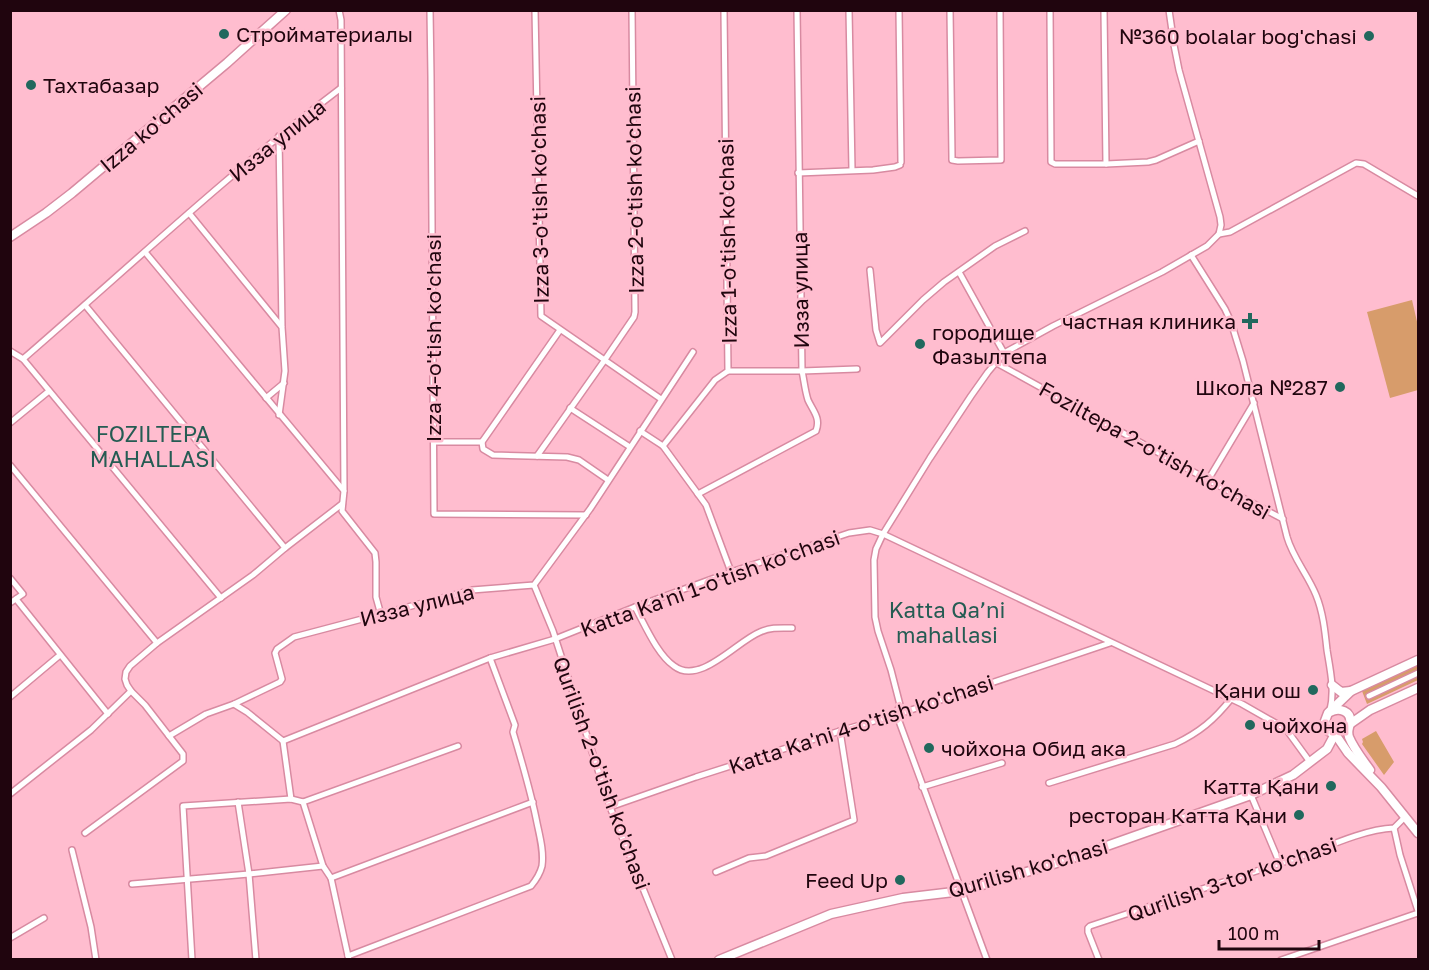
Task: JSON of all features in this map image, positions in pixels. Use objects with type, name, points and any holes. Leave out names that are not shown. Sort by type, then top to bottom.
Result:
[{"type":"main road","name":"Izza ko'chasi","points":[[10,237],[72,193],[227,63],[286,10]]},
{"type":"main road","points":[[1419,660],[1352,691],[1326,717],[1325,725],[1330,732],[1341,734],[1370,710],[1419,688]]},
{"type":"main road","points":[[1332,685],[1342,692],[1352,691]]},
{"type":"main road","points":[[1330,712],[1338,709],[1346,712],[1350,718],[1349,737],[1381,787]]},
{"type":"main road","points":[[1335,734],[1343,747],[1381,787],[1419,833]]},
{"type":"main road","name":"Qurilish ko'chasi","points":[[719,960],[806,923],[840,912],[903,898],[962,891],[1067,860],[1251,795],[1282,781],[1310,762],[1327,749],[1335,734]]},
{"type":"main road","points":[[1327,749],[1343,747]]},
{"type":"street","name":"Изза улица","points":[[339,10],[341,20],[343,503]]},
{"type":"street","name":"Izza 4-o'tish ko'chasi","points":[[430,10],[434,514],[586,515]]},
{"type":"street","name":"Izza 3-o'tish ko'chasi","points":[[536,10],[541,316],[662,399]]},
{"type":"street","name":"Izza 2-o'tish ko'chasi","points":[[537,456],[604,361],[635,312],[632,10]]},
{"type":"street","name":"Izza 1-o'tish ko'chasi","points":[[663,446],[715,380],[728,371],[724,10]]},
{"type":"street","name":"Изза улица","points":[[698,494],[816,431],[819,426],[819,419],[808,399],[802,371],[797,10]]},
{"type":"street","points":[[849,10],[852,170]]},
{"type":"street","points":[[798,173],[873,170],[901,164],[899,10]]},
{"type":"street","points":[[950,10],[951,156],[952,160],[958,161],[1001,160],[1000,10]]},
{"type":"street","points":[[1050,10],[1051,162],[1055,164],[1106,164],[1152,161],[1199,141]]},
{"type":"street","points":[[1104,10],[1106,164]]},
{"type":"street","points":[[987,960],[896,714],[900,705],[875,617],[874,560],[876,549],[883,534],[970,396],[1004,353],[1162,272],[1207,246],[1219,234],[1220,217],[1179,70],[1169,10]]},
{"type":"street","name":"Изза улица","points":[[23,359],[279,136],[341,88]]},
{"type":"street","points":[[279,136],[282,327],[285,371],[279,415]]},
{"type":"street","points":[[1219,234],[1230,232],[1356,164],[1364,165],[1419,196]]},
{"type":"street","points":[[189,213],[282,327]]},
{"type":"street","points":[[870,270],[876,330],[880,343],[944,282],[995,246],[1025,231]]},
{"type":"street","points":[[145,252],[344,491]]},
{"type":"street","points":[[1191,255],[1228,314],[1243,361],[1291,548],[1319,604],[1324,622],[1332,685],[1330,712]]},
{"type":"street","points":[[959,272],[1004,353]]},
{"type":"street","points":[[86,305],[285,548]]},
{"type":"street","points":[[560,330],[483,442],[483,449],[493,455],[567,457],[579,460],[608,480]]},
{"type":"street","points":[[10,351],[23,359],[221,598]]},
{"type":"street","points":[[534,585],[586,515],[693,352]]},
{"type":"street","name":"Foziltepa 2-o'tish ko'chasi","points":[[995,362],[1282,519]]},
{"type":"street","points":[[728,371],[857,369]]},
{"type":"street","points":[[266,398],[284,383]]},
{"type":"street","points":[[10,423],[49,391]]},
{"type":"street","points":[[1208,480],[1254,403]]},
{"type":"street","points":[[570,408],[630,447]]},
{"type":"street","points":[[640,431],[663,446],[706,505],[731,572]]},
{"type":"street","points":[[434,442],[483,442]]},
{"type":"street","points":[[10,465],[157,643]]},
{"type":"street","points":[[85,832],[183,761],[183,754],[127,685],[126,672],[130,666],[157,643],[253,575],[343,503]]},
{"type":"street","points":[[343,503],[342,511],[375,553],[376,597],[381,615]]},
{"type":"street","name":"Katta Ka'ni 1-o'tish ko'chasi","points":[[283,741],[490,658],[555,639],[731,572],[849,533],[870,530],[883,534],[1231,699],[1286,729],[1310,762]]},
{"type":"street","points":[[10,578],[23,594],[10,603]]},
{"type":"street","name":"Изза улица","points":[[234,704],[280,682],[282,679],[277,649],[294,637],[472,590],[534,585]]},
{"type":"street","name":"Qurilish 2-o'tish ko'chasi","points":[[534,585],[553,631],[610,807],[672,960]]},
{"type":"street","points":[[16,599],[108,714]]},
{"type":"street","points":[[635,607],[654,641],[668,660],[678,669],[683,670],[696,670],[711,665],[739,644],[762,631],[792,628]]},
{"type":"street","name":"Katta Ka'ni 4-o'tish ko'chasi","points":[[610,807],[1111,643]]},
{"type":"street","points":[[10,697],[60,655]]},
{"type":"street","points":[[303,802],[323,866],[331,878],[349,958],[531,886],[538,878],[542,867],[541,841],[533,802],[513,732],[515,725],[490,658]]},
{"type":"street","points":[[1369,696],[1419,673]]},
{"type":"street","points":[[1332,685],[1346,712]]},
{"type":"street","points":[[10,794],[91,730],[131,691]]},
{"type":"street","points":[[1049,783],[1175,744],[1210,723],[1231,699]]},
{"type":"street","points":[[169,736],[206,714],[234,704],[283,741],[291,799]]},
{"type":"street","points":[[716,872],[749,858],[766,856],[854,820],[840,731]]},
{"type":"street","points":[[192,960],[183,806],[291,799],[303,802],[458,746]]},
{"type":"street","points":[[922,787],[1002,763]]},
{"type":"street","points":[[1251,795],[1280,864]]},
{"type":"street","points":[[238,802],[249,874],[256,960]]},
{"type":"street","points":[[331,878],[533,802]]},
{"type":"street","points":[[1281,960],[1419,912],[1400,855],[1394,828],[1405,817]]},
{"type":"street","name":"Qurilish 3-tor ko'chasi","points":[[1099,960],[1089,932],[1090,926],[1382,828],[1394,828]]},
{"type":"street","points":[[72,850],[91,927],[96,960]]},
{"type":"street","points":[[132,884],[323,866]]},
{"type":"street","points":[[10,938],[44,918]]},
{"type":"shaded area","points":[[1412,300],[1418,326],[1418,390],[1390,398],[1367,312]]},
{"type":"shaded area","points":[[1418,665],[1418,680],[1367,704],[1362,691]]},
{"type":"shaded area","points":[[1376,731],[1394,762],[1384,775],[1362,744],[1362,739]]},
{"type":"place","name":"Стройматериалы","points":[[224,34]]},
{"type":"place","name":"№360 bolalar bog'chasi","points":[[1369,36]]},
{"type":"place","name":"Тахтабазар","points":[[31,85]]},
{"type":"place","name":"частная клиника","points":[[1250,321]]},
{"type":"place","name":"городище Фазылтепа","points":[[920,344]]},
{"type":"place","name":"Школа №287","points":[[1340,387]]},
{"type":"place","name":"Қани ош","points":[[1313,690]]},
{"type":"place","name":"чойхона","points":[[1250,725]]},
{"type":"place","name":"чойхона Обид ака","points":[[929,748]]},
{"type":"place","name":"Катта Қани","points":[[1331,786]]},
{"type":"place","name":"ресторан Катта Қани","points":[[1299,815]]},
{"type":"place","name":"Feed Up","points":[[900,880]]},
{"type":"district","name":"FOZILTEPA MAHALLASI","points":[[153,446]]},
{"type":"district","name":"Katta Qaʼni mahallasi","points":[[947,622]]}]
